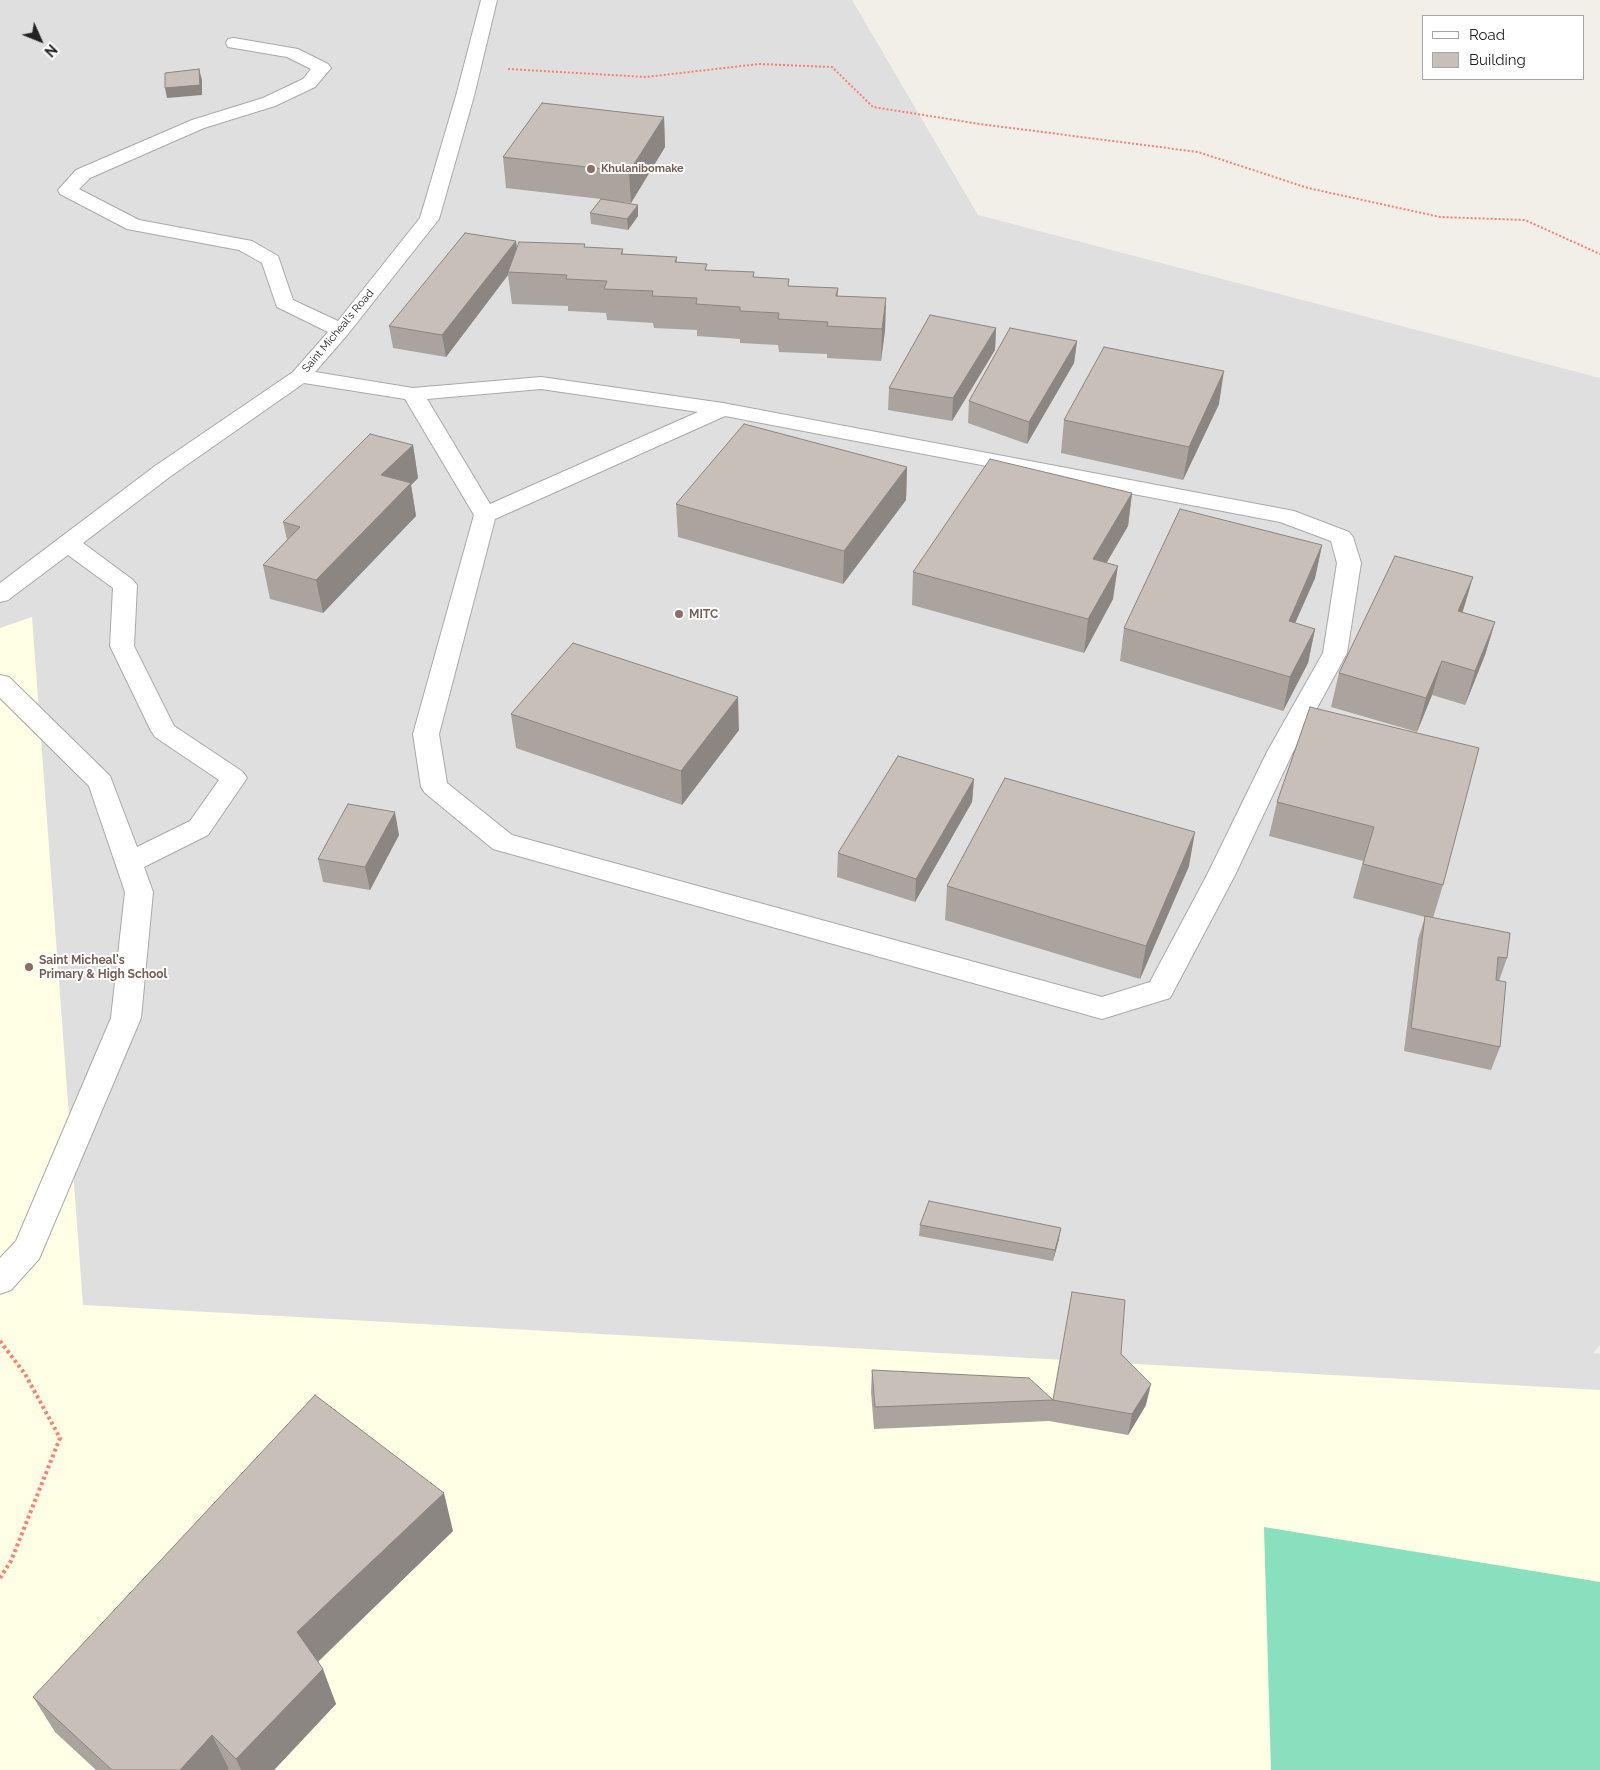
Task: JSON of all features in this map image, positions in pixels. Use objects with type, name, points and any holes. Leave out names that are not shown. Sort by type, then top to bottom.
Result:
[{"type":"street","name":"Saint Micheal's Road","points":[[0,596],[164,470],[300,376],[341,330],[429,219],[489,0]]},
{"type":"street","points":[[234,43],[292,52],[322,68],[309,83],[269,102],[198,124],[83,174],[66,190],[134,225],[245,245],[270,260],[284,303],[341,330]]},
{"type":"street","points":[[300,376],[413,394],[541,383],[723,409],[1286,516],[1341,537],[1348,563],[1335,653],[1280,752],[1221,875],[1160,990],[1102,1008],[503,842],[434,787],[426,734],[485,515],[413,394]]},
{"type":"street","points":[[485,515],[723,409]]},
{"type":"street","points":[[68,544],[125,585],[122,646],[164,732],[234,778],[200,828],[129,863]]},
{"type":"street","points":[[0,683],[101,782],[139,892],[126,1018],[28,1248],[0,1280]]},
{"type":"path","points":[[472,66],[646,77],[759,64],[832,67],[873,107],[980,124],[1198,152],[1308,188],[1440,217],[1525,220],[1600,254]]},
{"type":"path","points":[[0,1341],[25,1374],[60,1438],[11,1561],[0,1578]]},
{"type":"shaded area","points":[[0,0],[852,0],[978,215],[1600,378],[1600,1345],[1593,1353],[1600,1354],[1600,1770],[0,1770]]},
{"type":"shaded area","name":"Saint Micheal's Primary & High School","points":[[32,617],[83,1305],[1600,1390],[1600,1770],[0,1770],[0,628]]},
{"type":"green space","points":[[1264,1527],[1600,1582],[1600,1770],[1271,1770]]},
{"type":"building","points":[[199,69],[200,85],[165,88],[165,73]]},
{"type":"building","points":[[542,103],[664,117],[629,172],[503,157]]},
{"type":"building","points":[[601,199],[638,205],[627,219],[590,213]]},
{"type":"building","points":[[465,233],[516,241],[442,335],[389,326]]},
{"type":"building","points":[[519,242],[585,244],[584,247],[623,249],[621,254],[677,257],[675,262],[707,264],[705,270],[754,272],[753,277],[789,279],[788,286],[838,288],[836,296],[886,298],[882,329],[827,326],[828,322],[778,319],[779,313],[740,311],[740,307],[696,304],[697,298],[652,296],[653,291],[604,289],[607,281],[566,279],[567,275],[508,272]]},
{"type":"building","points":[[930,315],[996,328],[953,398],[889,388]]},
{"type":"building","points":[[1010,328],[1077,341],[1029,422],[969,401]]},
{"type":"building","points":[[1104,347],[1224,371],[1189,447],[1064,420]]},
{"type":"building","points":[[744,424],[907,467],[844,551],[676,504]]},
{"type":"building","points":[[370,434],[413,445],[381,475],[411,483],[316,580],[263,565],[300,527],[283,522]]},
{"type":"building","points":[[990,459],[1132,493],[1093,559],[1118,566],[1088,619],[913,572]]},
{"type":"building","points":[[1180,509],[1322,545],[1289,621],[1315,629],[1290,677],[1124,628]]},
{"type":"building","points":[[1395,556],[1473,577],[1458,611],[1495,622],[1475,671],[1442,661],[1426,698],[1339,673]]},
{"type":"building","points":[[573,643],[738,697],[681,771],[511,714]]},
{"type":"building","points":[[1310,707],[1479,748],[1443,885],[1363,864],[1374,827],[1277,802]]},
{"type":"building","points":[[898,756],[974,779],[916,879],[838,853]]},
{"type":"building","points":[[1005,778],[1195,832],[1146,946],[947,886]]},
{"type":"building","points":[[348,804],[395,812],[365,867],[318,859]]},
{"type":"building","points":[[1425,916],[1510,933],[1507,958],[1498,957],[1496,980],[1506,982],[1500,1047],[1411,1028]]},
{"type":"building","points":[[929,1201],[1061,1228],[1055,1250],[920,1225]]},
{"type":"building","points":[[1072,1292],[1125,1300],[1121,1354],[1151,1384],[1132,1414],[1053,1400]]},
{"type":"building","points":[[872,1370],[1029,1378],[1053,1400],[875,1407]]},
{"type":"building","points":[[315,1395],[444,1493],[297,1632],[323,1669],[236,1759],[212,1735],[180,1770],[112,1770],[33,1697]]},
{"type":"place","name":"Khulanibomake","points":[[591,169]]},
{"type":"place","name":"MITC","points":[[679,614]]},
{"type":"place","name":"Saint Micheal's Primary & High School","points":[[29,967]]}]
